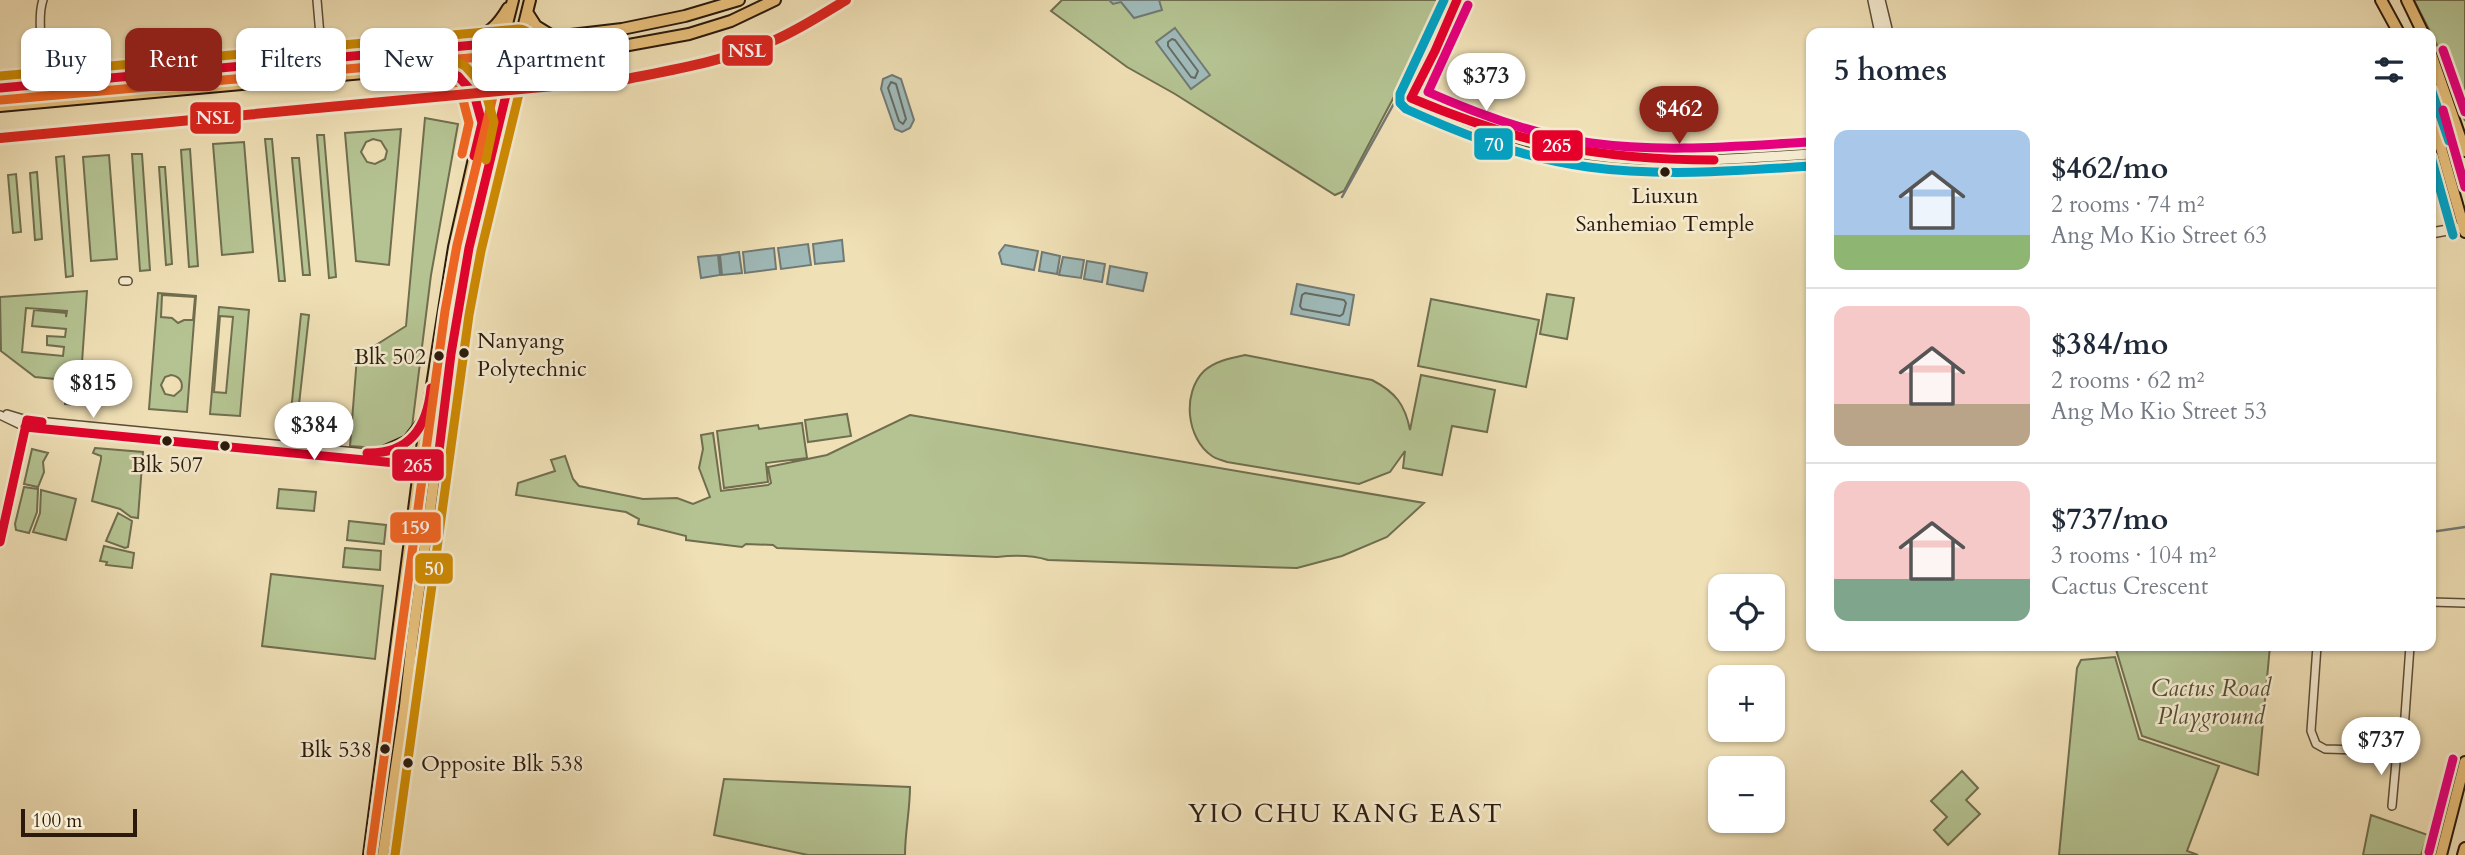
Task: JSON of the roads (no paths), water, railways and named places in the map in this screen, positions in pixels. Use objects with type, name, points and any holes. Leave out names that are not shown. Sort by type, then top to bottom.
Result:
[{"type":"main road","points":[[506,28],[513,0]]},
{"type":"main road","points":[[458,45],[482,37],[491,30],[500,22],[513,0]]},
{"type":"main road","points":[[523,28],[530,0]]},
{"type":"main road","points":[[626,28],[685,16],[739,0]]},
{"type":"main road","points":[[629,46],[689,34],[731,21],[775,0]]},
{"type":"main road","points":[[2381,0],[2396,28]]},
{"type":"main road","points":[[2407,0],[2421,28]]},
{"type":"main road","points":[[527,12],[539,28]]},
{"type":"main road","points":[[2436,68],[2465,151]]},
{"type":"main road","points":[[0,106],[360,73]]},
{"type":"main road","points":[[458,76],[474,94],[482,122]]},
{"type":"main road","points":[[0,88],[21,86]]},
{"type":"main road","points":[[369,855],[420,462],[454,247],[490,91]]},
{"type":"main road","points":[[383,855],[453,340],[467,261],[509,91]]},
{"type":"main road","points":[[2436,130],[2465,229]]},
{"type":"main road","points":[[379,454],[408,441],[428,413]]},
{"type":"main road","points":[[390,704],[396,710],[405,706]]},
{"type":"main road","points":[[2441,855],[2465,762]]},
{"type":"main road","points":[[2463,855],[2465,848]]},
{"type":"street","points":[[43,0],[46,28]]},
{"type":"street","points":[[42,28],[43,0]]},
{"type":"street","points":[[317,0],[320,28]]},
{"type":"street","points":[[1416,100],[1457,0]]},
{"type":"street","points":[[1416,100],[1458,25],[1466,0]]},
{"type":"street","points":[[1873,0],[1879,28]]},
{"type":"street","points":[[1880,0],[1887,28]]},
{"type":"street","points":[[54,91],[60,101]]},
{"type":"street","points":[[1416,100],[1516,138],[1587,155],[1682,161],[1806,154]]},
{"type":"street","points":[[2436,232],[2465,229]]},
{"type":"street","points":[[0,413],[26,424],[437,464]]},
{"type":"street","points":[[26,424],[379,454],[420,462]]},
{"type":"street","points":[[0,542],[26,424]]},
{"type":"street","points":[[2436,602],[2465,603]]},
{"type":"street","points":[[2317,651],[2311,731],[2316,744],[2325,749],[2397,751]]},
{"type":"street","points":[[2392,806],[2397,751],[2403,744],[2410,651]]},
{"type":"water","points":[[1109,0],[1159,0],[1162,10],[1134,18],[1121,2],[1113,4]]},
{"type":"water","points":[[1175,28],[1210,75],[1191,89],[1156,42]]},
{"type":"water","points":[[892,75],[901,79],[914,120],[910,128],[902,132],[895,129],[881,89],[883,79]]},
{"type":"water","points":[[842,240],[844,261],[815,264],[813,244]]},
{"type":"water","points":[[808,244],[811,265],[781,269],[778,248]]},
{"type":"water","points":[[1005,245],[1038,251],[1034,270],[1002,264],[999,253]]},
{"type":"water","points":[[774,248],[776,269],[745,273],[743,252]]},
{"type":"water","points":[[739,252],[742,273],[722,275],[720,255]]},
{"type":"water","points":[[1042,252],[1060,256],[1057,274],[1039,271]]},
{"type":"water","points":[[718,255],[720,275],[701,278],[698,257]]},
{"type":"water","points":[[1063,257],[1084,260],[1081,278],[1059,275]]},
{"type":"water","points":[[1087,261],[1105,264],[1102,282],[1084,279]]},
{"type":"water","points":[[1110,266],[1147,273],[1143,291],[1107,284]]},
{"type":"water","points":[[1297,284],[1354,295],[1349,325],[1291,314]]},
{"type":"waterway","points":[[1342,197],[1422,53],[1445,0]]},
{"type":"waterway","points":[[2436,531],[2465,527]]},
{"type":"place","name":"Liuxun Sanhemiao Temple","points":[[1665,172]]},
{"type":"place","name":"Nanyang Polytechnic","points":[[464,353]]},
{"type":"place","name":"Blk 502","points":[[439,356]]},
{"type":"place","name":"Blk 507","points":[[167,441]]},
{"type":"place","name":"Blk 538","points":[[385,749]]},
{"type":"place","name":"Opposite Blk 538","points":[[408,763]]},
{"type":"district","name":"YIO CHU KANG EAST","points":[[1346,813]]},
{"type":"park label","name":"Cactus Road Playground","points":[[2211,702]]}]
